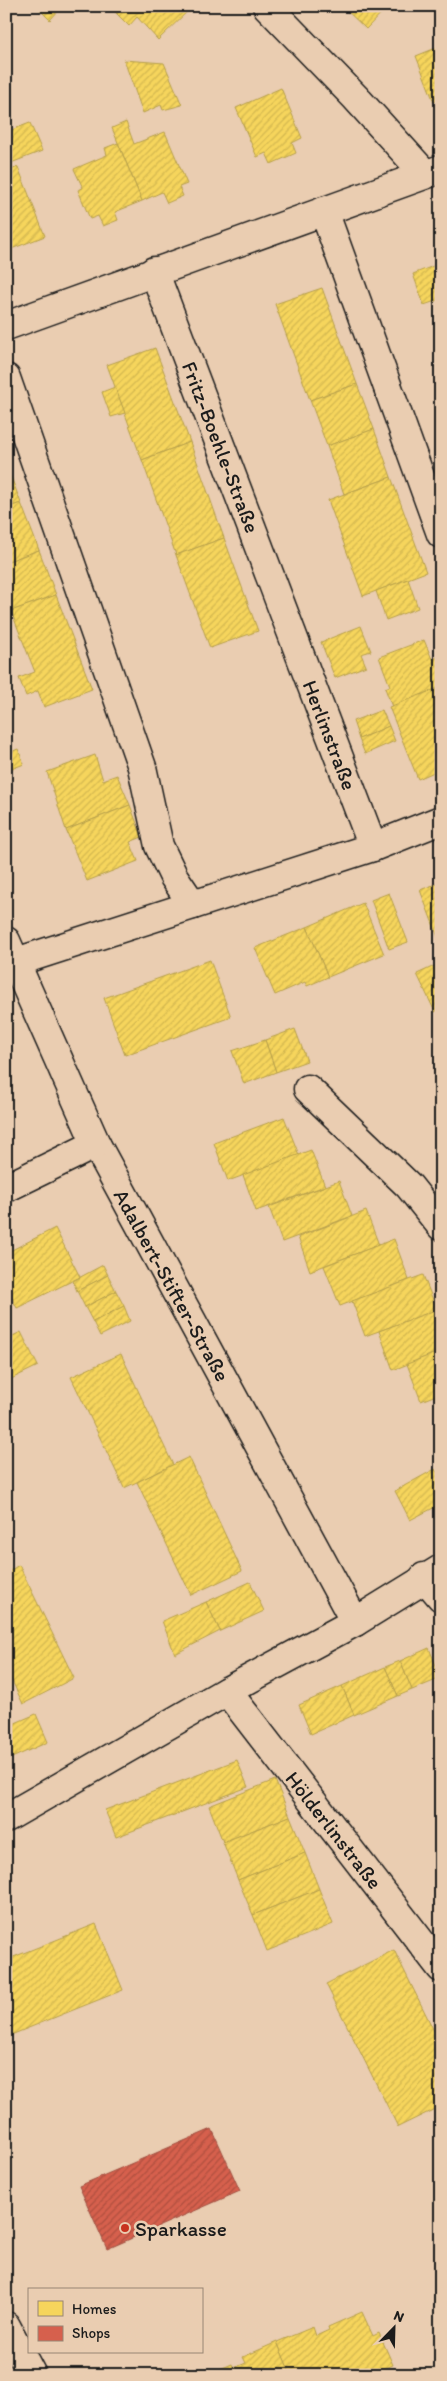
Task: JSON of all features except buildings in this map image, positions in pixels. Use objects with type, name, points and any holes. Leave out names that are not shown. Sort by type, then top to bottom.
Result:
[{"type":"street","points":[[6,326],[433,171],[356,98],[267,6]]},
{"type":"street","points":[[324,211],[441,534]]},
{"type":"street","name":"Fritz-Boehle-Straße","points":[[154,271],[287,623]]},
{"type":"street","points":[[6,378],[142,767],[159,846],[174,877],[193,905]]},
{"type":"street","name":"Herlinstraße","points":[[287,623],[373,847]]},
{"type":"street","points":[[11,951],[193,905],[373,847],[441,820]]},
{"type":"street","name":"Adalbert-Stifter-Straße","points":[[11,951],[96,1144],[355,1622]]},
{"type":"street","points":[[308,1089],[410,1186],[441,1226]]},
{"type":"street","points":[[6,1188],[96,1144]]},
{"type":"street","points":[[6,1818],[227,1691],[435,1581]]},
{"type":"street","name":"Hölderlinstraße","points":[[227,1691],[441,1968]]},
{"type":"street","points":[[6,2326],[32,2375]]},
{"type":"place","name":"Sparkasse","points":[[125,2228]]}]
